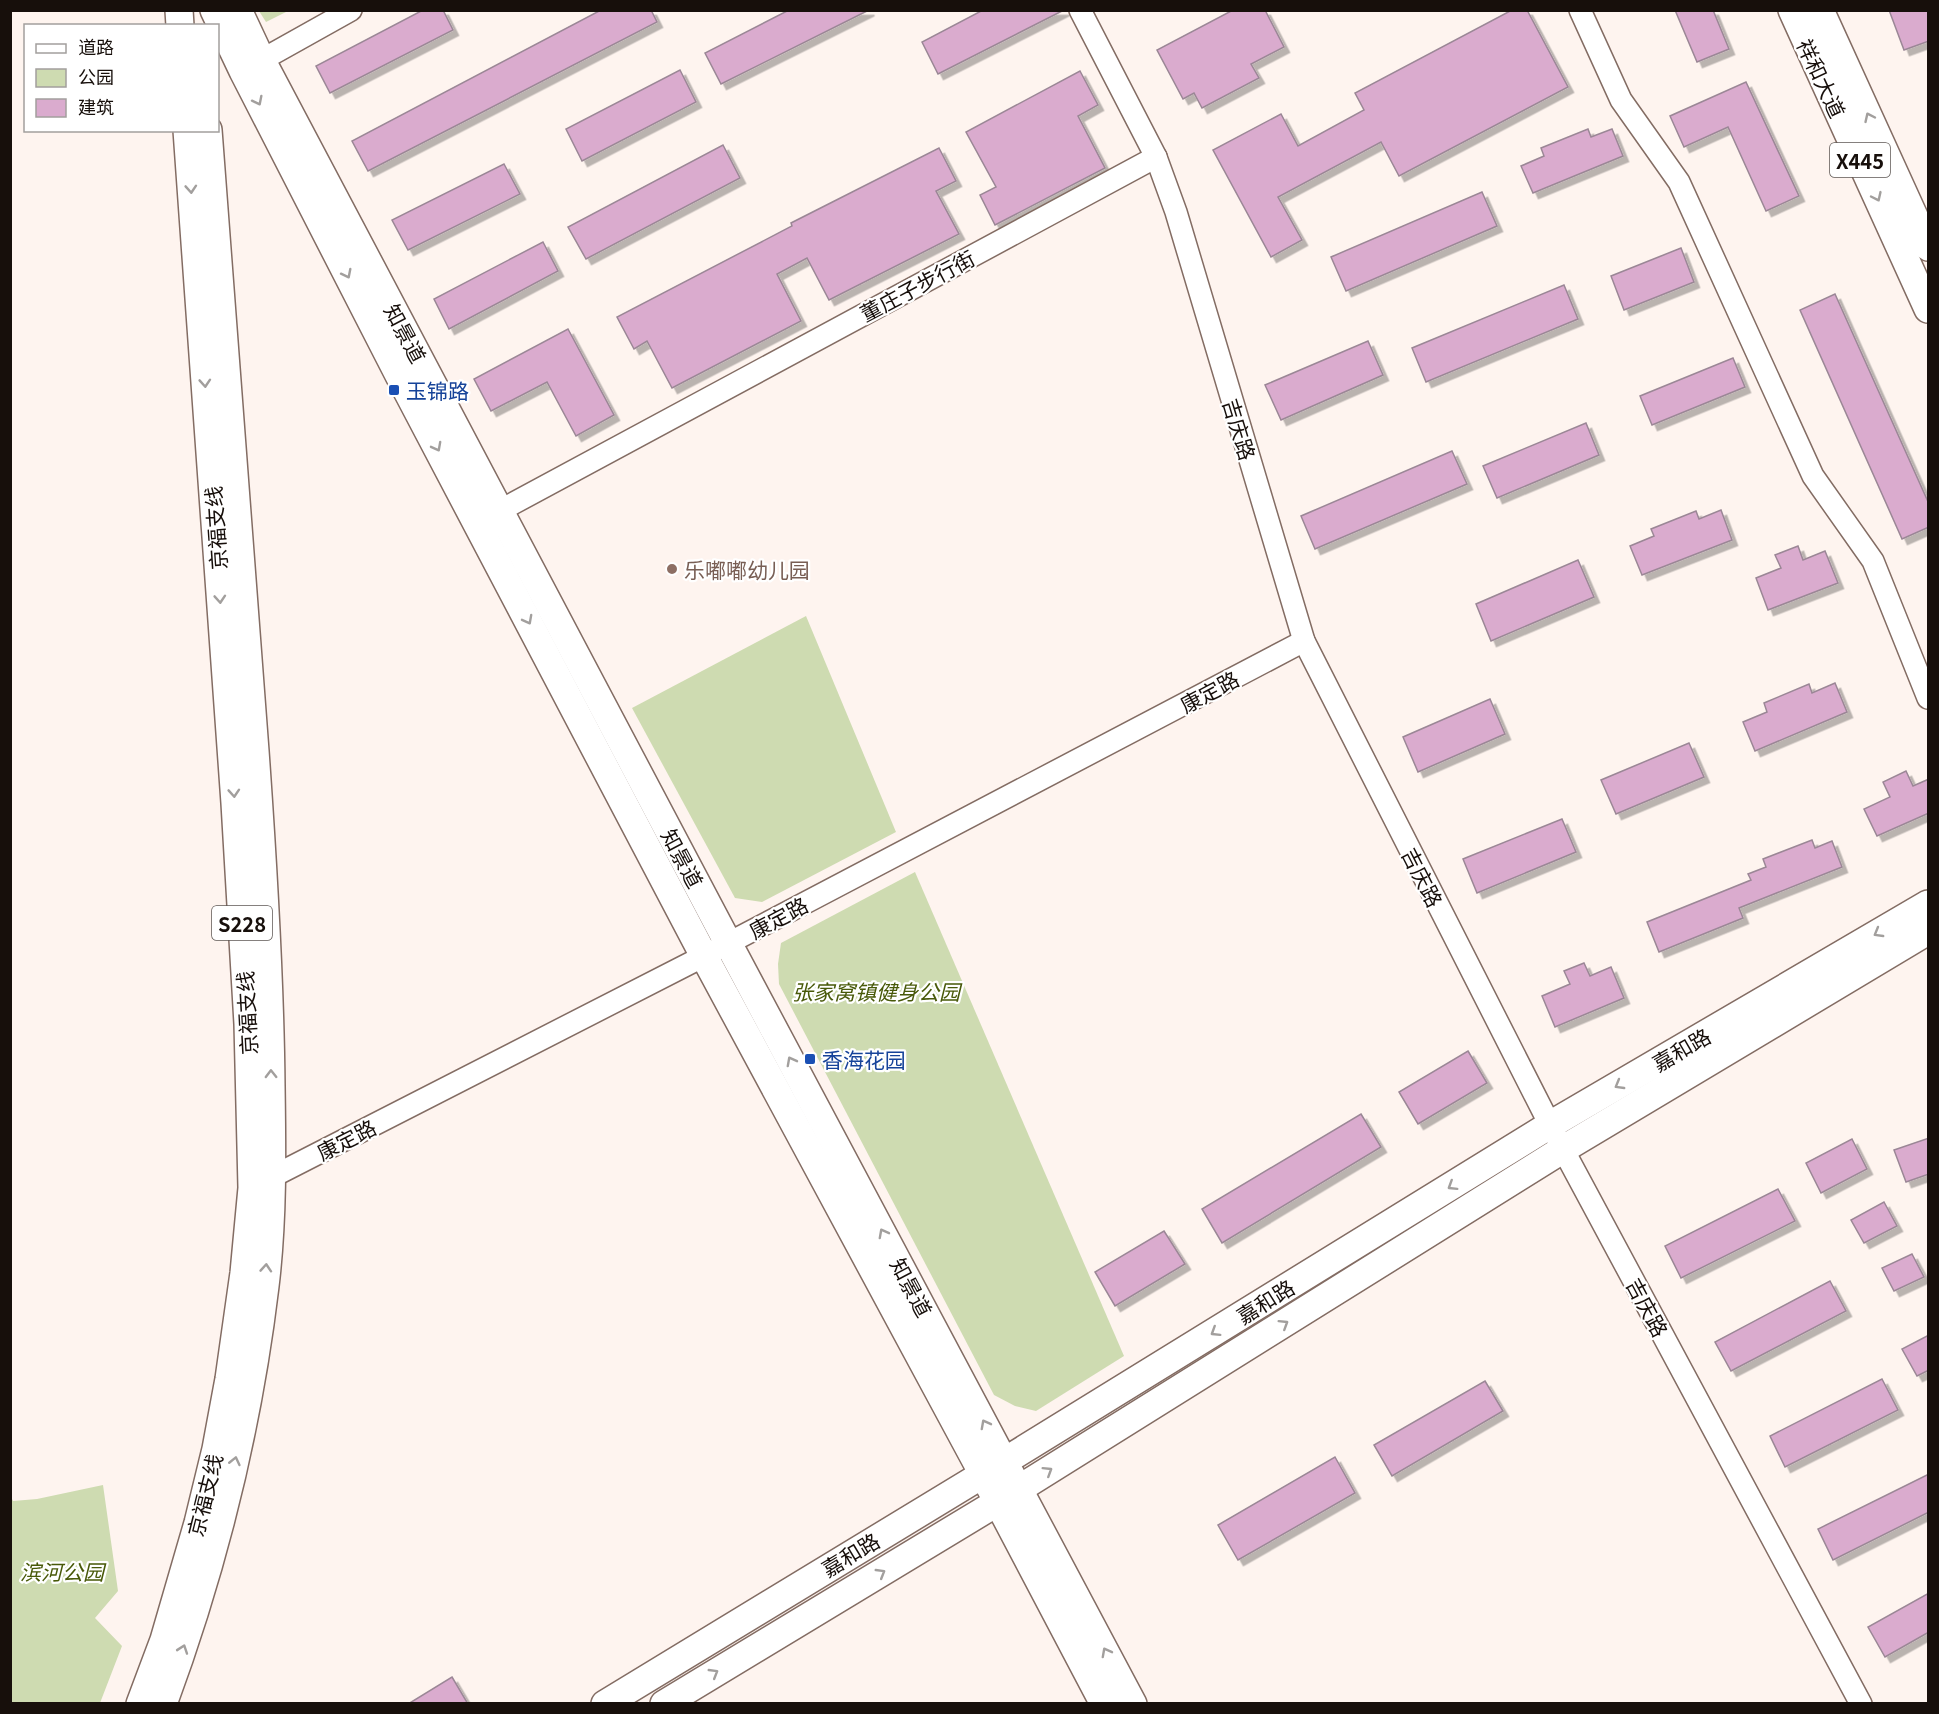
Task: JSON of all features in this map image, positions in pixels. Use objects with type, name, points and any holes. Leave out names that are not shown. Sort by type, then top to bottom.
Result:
[{"type":"main road","name":"知景道","points":[[214,10],[252,65],[405,387],[489,516],[728,943],[1009,1496],[1104,1704]]},
{"type":"main road","name":"知景道","points":[[238,10],[252,65]]},
{"type":"main road","name":"祥和大道","points":[[1792,10],[1929,309]]},
{"type":"main road","name":"祥和大道","points":[[1820,10],[1929,247]]},
{"type":"main road","name":"京福支线","points":[[163,1704],[185,1645],[219,1525],[250,1390],[265,1282],[262,1183],[248,1024],[235,803],[187,132]]},
{"type":"main road","name":"京福支线","points":[[140,1704],[164,1640],[198,1523],[216,1449],[244,1274],[262,1183],[270,1021],[263,857],[208,132]]},
{"type":"main road","name":"知景道","points":[[489,516],[704,956],[994,1467]]},
{"type":"main road","name":"嘉和路","points":[[605,1704],[1550,1125],[1929,904]]},
{"type":"main road","name":"嘉和路","points":[[664,1704],[1009,1496],[1563,1150],[1929,931]]},
{"type":"main road","name":"知景道","points":[[1009,1496],[1133,1704]]},
{"type":"street","points":[[252,65],[351,10]]},
{"type":"street","name":"吉庆路","points":[[1080,10],[1156,157],[1176,212],[1304,641],[1563,1150],[1861,1704]]},
{"type":"street","points":[[1580,10],[1621,100],[1679,182],[1813,476],[1873,561],[1929,698]]},
{"type":"street","name":"董庄子步行街","points":[[489,516],[1156,157]]},
{"type":"street","name":"康定路","points":[[262,1183],[704,956],[1304,641]]},
{"type":"green space","points":[[259,11],[288,11],[266,22]]},
{"type":"green space","points":[[806,616],[896,832],[762,902],[735,898],[632,708]]},
{"type":"green space","name":"张家窝镇健身公园","points":[[915,872],[1124,1356],[1036,1411],[1015,1406],[994,1395],[779,984],[778,964],[781,943]]},
{"type":"green space","name":"滨河公园","points":[[103,1485],[118,1591],[95,1618],[122,1646],[100,1703],[11,1703],[11,1497],[13,1501],[37,1499]]},
{"type":"building","points":[[423,10],[443,10],[453,30],[330,93],[316,66]]},
{"type":"building","points":[[601,10],[651,10],[657,22],[368,171],[352,141]]},
{"type":"building","points":[[789,10],[869,10],[721,84],[705,53]]},
{"type":"building","points":[[983,10],[1064,10],[938,74],[922,42]]},
{"type":"building","points":[[1233,10],[1265,10],[1284,47],[1251,64],[1259,78],[1202,108],[1194,93],[1183,99],[1157,50]]},
{"type":"building","points":[[1512,10],[1527,10],[1568,87],[1399,176],[1381,142],[1278,197],[1302,240],[1271,257],[1213,150],[1281,114],[1298,146],[1364,110],[1355,93]]},
{"type":"building","points":[[1675,10],[1713,10],[1729,49],[1697,62]]},
{"type":"building","points":[[1889,10],[1929,10],[1929,41],[1904,50]]},
{"type":"building","points":[[680,70],[696,102],[582,161],[566,129]]},
{"type":"building","points":[[1080,71],[1098,105],[1078,116],[1105,168],[995,225],[980,195],[996,187],[966,132]]},
{"type":"building","points":[[1746,82],[1799,196],[1766,211],[1728,127],[1684,147],[1670,116]]},
{"type":"building","points":[[1588,129],[1591,137],[1612,129],[1623,156],[1533,193],[1521,166],[1544,156],[1541,148]]},
{"type":"building","points":[[723,145],[740,178],[586,259],[568,227]]},
{"type":"building","points":[[939,148],[956,181],[936,191],[959,234],[829,300],[807,258],[777,274],[801,321],[672,388],[647,341],[634,349],[617,317],[792,226],[791,223]]},
{"type":"building","points":[[504,164],[520,194],[408,250],[392,220]]},
{"type":"building","points":[[1482,192],[1497,226],[1346,291],[1331,257]]},
{"type":"building","points":[[543,242],[558,271],[449,329],[434,299]]},
{"type":"building","points":[[1681,248],[1694,282],[1624,310],[1611,276]]},
{"type":"building","points":[[1564,285],[1578,319],[1426,382],[1412,348]]},
{"type":"building","points":[[1835,294],[1929,504],[1929,527],[1902,539],[1800,310]]},
{"type":"building","points":[[568,329],[614,415],[576,436],[547,382],[491,411],[474,379]]},
{"type":"building","points":[[1368,341],[1383,375],[1281,420],[1265,385]]},
{"type":"building","points":[[1733,358],[1745,387],[1652,425],[1640,396]]},
{"type":"building","points":[[1586,423],[1599,455],[1497,498],[1483,466]]},
{"type":"building","points":[[1452,451],[1467,484],[1315,549],[1301,516]]},
{"type":"building","points":[[1721,510],[1732,540],[1642,575],[1630,546],[1654,536],[1651,529],[1696,511],[1699,519]]},
{"type":"building","points":[[1798,546],[1803,560],[1825,551],[1838,583],[1768,610],[1756,578],[1781,568],[1775,555]]},
{"type":"building","points":[[1578,560],[1594,597],[1491,641],[1476,604]]},
{"type":"building","points":[[1835,683],[1847,712],[1755,751],[1743,722],[1767,712],[1764,703],[1809,684],[1812,693]]},
{"type":"building","points":[[1490,699],[1505,734],[1418,772],[1403,737]]},
{"type":"building","points":[[1689,743],[1704,777],[1616,814],[1601,780]]},
{"type":"building","points":[[1906,771],[1913,786],[1929,779],[1929,813],[1877,836],[1864,809],[1890,797],[1883,782]]},
{"type":"building","points":[[1562,819],[1576,852],[1477,893],[1463,859]]},
{"type":"building","points":[[1812,840],[1815,848],[1832,841],[1842,867],[1739,908],[1743,918],[1659,952],[1647,922],[1751,880],[1748,874],[1766,867],[1763,859]]},
{"type":"building","points":[[1584,963],[1590,976],[1611,967],[1624,998],[1555,1027],[1542,996],[1570,984],[1564,971]]},
{"type":"building","points":[[1468,1051],[1487,1083],[1418,1124],[1399,1092]]},
{"type":"building","points":[[1361,1114],[1381,1147],[1222,1243],[1202,1209]]},
{"type":"building","points":[[1929,1138],[1929,1174],[1906,1182],[1894,1150]]},
{"type":"building","points":[[1852,1139],[1867,1169],[1821,1193],[1806,1163]]},
{"type":"building","points":[[1778,1189],[1795,1221],[1681,1278],[1665,1246]]},
{"type":"building","points":[[1884,1202],[1897,1226],[1864,1243],[1851,1220]]},
{"type":"building","points":[[1164,1231],[1185,1264],[1115,1306],[1095,1272]]},
{"type":"building","points":[[1912,1254],[1924,1277],[1894,1291],[1882,1268]]},
{"type":"building","points":[[1830,1281],[1846,1311],[1731,1371],[1715,1342]]},
{"type":"building","points":[[1929,1335],[1929,1370],[1917,1376],[1902,1349]]},
{"type":"building","points":[[1882,1379],[1898,1410],[1785,1467],[1770,1436]]},
{"type":"building","points":[[1485,1381],[1503,1411],[1392,1476],[1374,1445]]},
{"type":"building","points":[[1335,1457],[1355,1493],[1238,1560],[1218,1525]]},
{"type":"building","points":[[1929,1474],[1929,1512],[1833,1560],[1818,1529]]},
{"type":"building","points":[[1929,1593],[1929,1632],[1885,1657],[1868,1627]]},
{"type":"building","points":[[452,1677],[468,1704],[408,1704]]},
{"type":"place","name":"玉锦路","points":[[394,390]]},
{"type":"place","name":"乐嘟嘟幼儿园","points":[[672,569]]},
{"type":"place","name":"香海花园","points":[[810,1059]]}]
